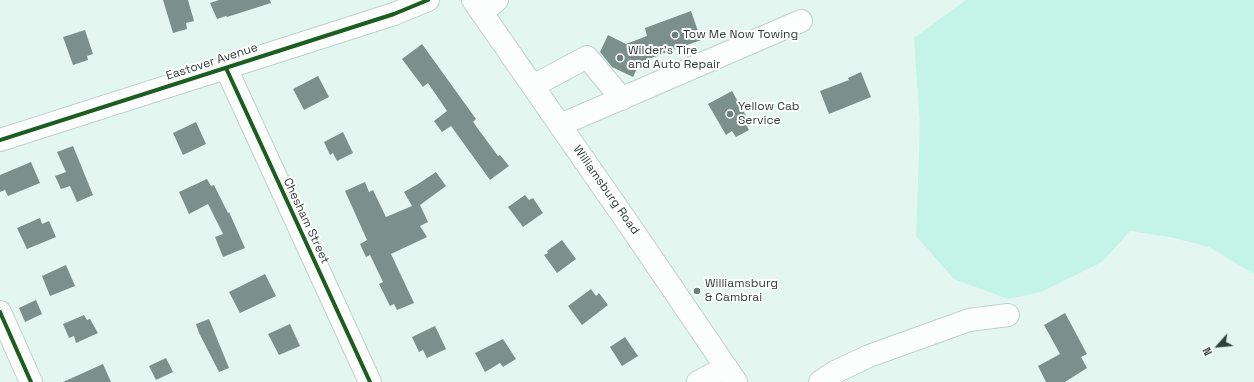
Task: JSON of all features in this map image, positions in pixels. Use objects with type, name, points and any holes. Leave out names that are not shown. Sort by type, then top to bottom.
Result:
[{"type":"street","name":"Eastover Avenue","points":[[0,140],[394,14],[428,0]]},
{"type":"street","name":"Williamsburg Road","points":[[484,4],[533,86],[731,374]]},
{"type":"street","points":[[560,125],[801,20]]},
{"type":"street","points":[[533,86],[587,56],[622,99]]},
{"type":"street","name":"Chesham Street","points":[[226,68],[370,382]]},
{"type":"street","points":[[0,312],[31,382]]},
{"type":"street","points":[[820,382],[835,372],[869,356],[969,320],[1008,315]]},
{"type":"street","points":[[698,382],[731,374]]},
{"type":"green space","points":[[966,0],[1254,0],[1254,274],[1209,247],[1170,237],[1130,231],[1102,262],[1041,292],[1008,299],[954,279],[916,236],[920,125],[914,38]]},
{"type":"building","points":[[163,0],[188,0],[194,21],[186,23],[187,29],[173,33]]},
{"type":"building","points":[[219,0],[270,0],[271,3],[217,19],[210,3]]},
{"type":"building","points":[[691,11],[701,40],[640,62],[633,77],[612,67],[600,52],[608,35],[626,44],[647,36],[645,28]]},
{"type":"building","points":[[85,30],[93,54],[87,56],[88,60],[73,65],[63,37]]},
{"type":"building","points":[[422,44],[476,119],[473,122],[498,156],[500,155],[509,166],[490,180],[451,126],[442,132],[434,121],[447,111],[428,83],[423,87],[402,59]]},
{"type":"building","points":[[861,72],[871,97],[829,114],[820,91],[849,80],[848,78]]},
{"type":"building","points":[[318,76],[329,97],[304,110],[293,89]]},
{"type":"building","name":"Yellow Cab Service","points":[[732,91],[749,121],[745,123],[749,130],[736,137],[732,131],[726,135],[708,104]]},
{"type":"building","points":[[196,122],[206,144],[183,155],[173,133]]},
{"type":"building","points":[[343,132],[353,153],[337,161],[333,153],[330,155],[324,142]]},
{"type":"building","points":[[73,146],[93,195],[77,202],[70,186],[61,189],[55,176],[66,172],[57,152]]},
{"type":"building","points":[[31,162],[40,183],[8,196],[5,190],[0,192],[0,175]]},
{"type":"building","points":[[436,172],[446,186],[420,205],[428,222],[420,226],[427,237],[391,254],[414,303],[397,310],[394,304],[390,306],[379,284],[383,282],[370,255],[366,257],[360,244],[367,240],[345,191],[365,182],[369,192],[373,190],[386,217],[412,206],[404,192]]},
{"type":"building","points":[[207,179],[211,186],[214,185],[228,213],[229,212],[245,248],[223,257],[215,237],[223,234],[208,204],[189,214],[179,192]]},
{"type":"building","points":[[525,195],[529,200],[533,198],[543,213],[523,227],[508,207]]},
{"type":"building","points":[[40,218],[42,224],[49,221],[56,237],[27,249],[17,228]]},
{"type":"building","points":[[562,240],[576,259],[557,273],[544,255]]},
{"type":"building","points":[[66,265],[75,286],[50,296],[42,276]]},
{"type":"building","points":[[265,274],[276,296],[240,313],[229,292]]},
{"type":"building","points":[[591,289],[596,296],[599,293],[608,305],[582,325],[568,306]]},
{"type":"building","points":[[36,300],[42,314],[25,322],[19,308]]},
{"type":"building","points":[[1065,313],[1087,354],[1081,357],[1087,368],[1065,382],[1046,382],[1038,366],[1060,354],[1044,325]]},
{"type":"building","points":[[84,315],[87,320],[90,319],[98,333],[76,343],[74,336],[69,338],[63,324]]},
{"type":"building","points":[[209,319],[229,368],[219,372],[196,324]]},
{"type":"building","points":[[290,324],[300,346],[279,355],[268,334]]},
{"type":"building","points":[[435,326],[446,349],[427,358],[423,350],[419,352],[412,337]]},
{"type":"building","points":[[625,337],[638,356],[622,366],[610,347]]},
{"type":"building","points":[[503,339],[516,359],[503,367],[500,363],[485,372],[475,353]]},
{"type":"building","points":[[166,358],[173,372],[156,380],[149,366]]},
{"type":"building","points":[[103,364],[111,382],[63,382]]},
{"type":"cycle path","points":[[0,140],[394,14],[428,0]]},
{"type":"cycle path","points":[[226,68],[370,382]]},
{"type":"cycle path","points":[[0,312],[31,382]]},
{"type":"place","name":"Tow Me Now Towing","points":[[675,35]]},
{"type":"place","name":"Wilder's Tire and Auto Repair","points":[[620,58]]},
{"type":"place","name":"Yellow Cab Service","points":[[730,114]]},
{"type":"place","name":"Williamsburg & Cambrai","points":[[697,291]]}]
